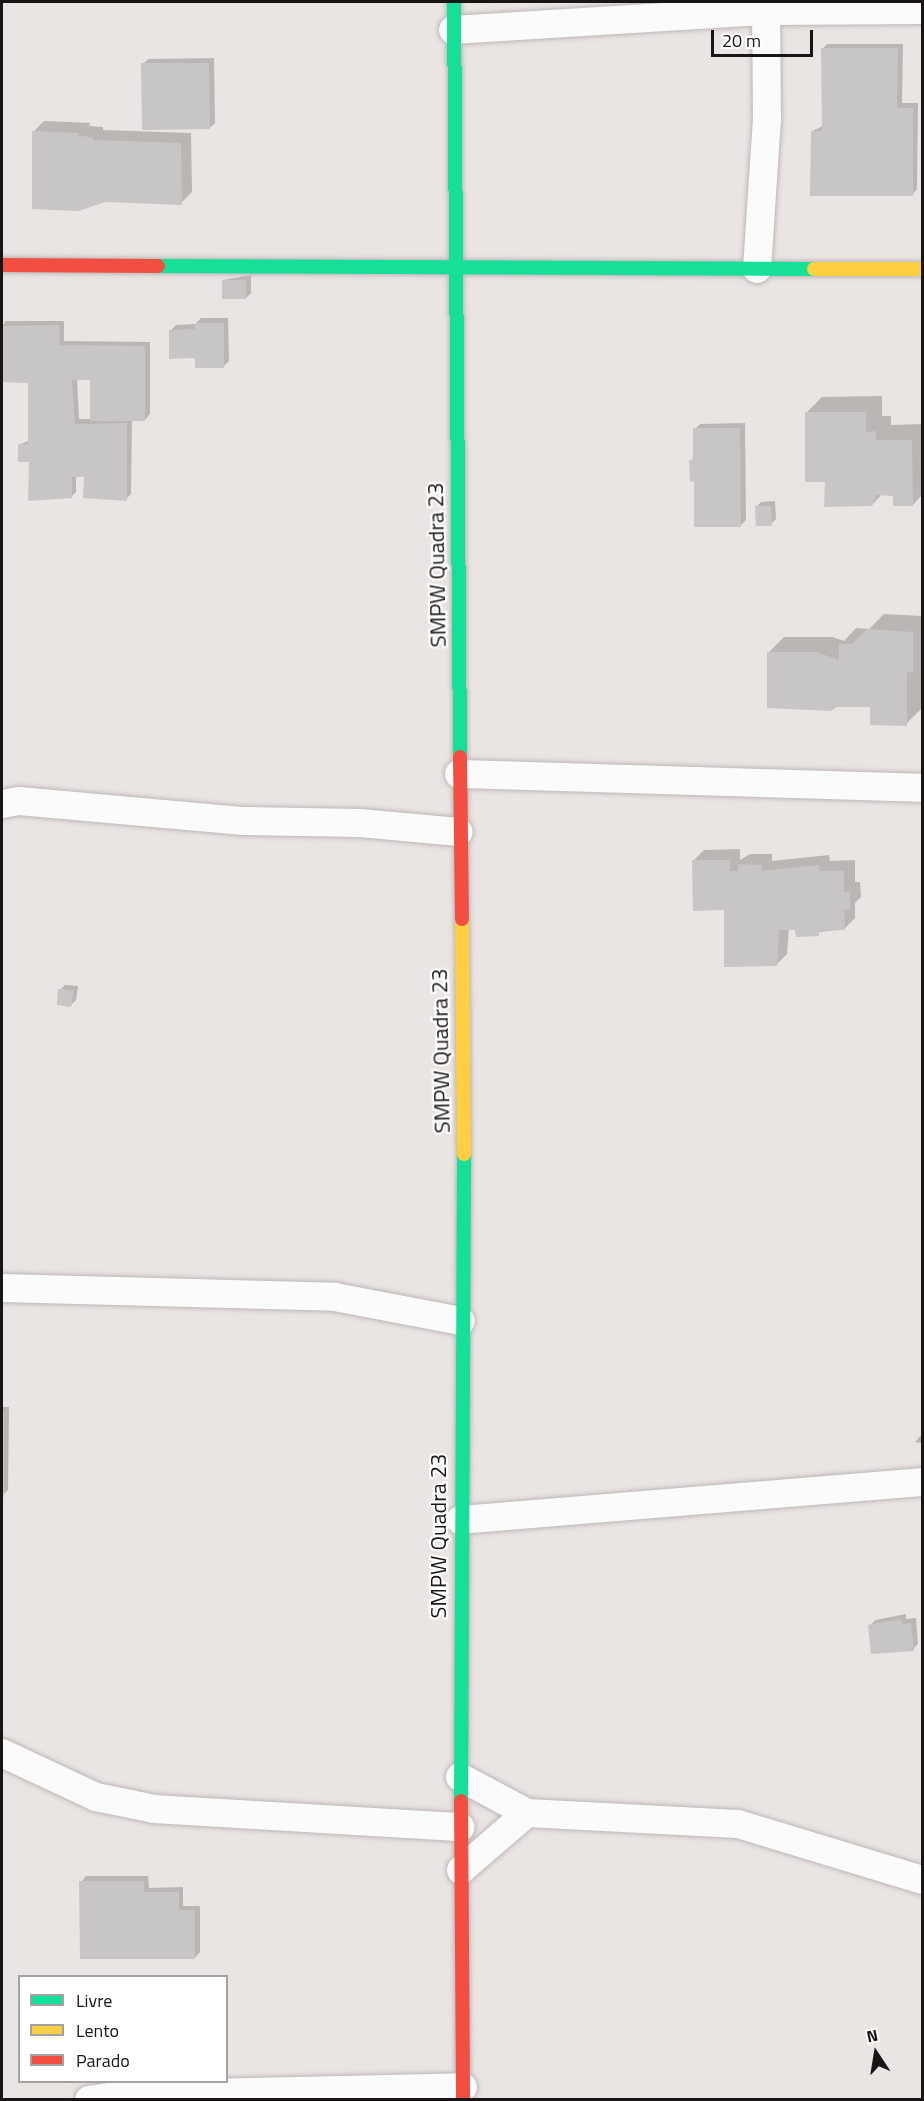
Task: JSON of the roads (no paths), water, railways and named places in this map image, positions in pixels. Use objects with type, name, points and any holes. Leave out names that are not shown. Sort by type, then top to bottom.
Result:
[{"type":"street","name":"SMPW Quadra 23","points":[[453,2],[457,270],[459,832],[465,1213],[461,1321],[460,1521],[463,2093]]},
{"type":"street","points":[[453,30],[766,11],[922,10]]},
{"type":"street","points":[[757,268],[767,120],[766,11]]},
{"type":"street","points":[[2,265],[248,264],[457,270],[922,269]]},
{"type":"street","points":[[459,774],[922,788]]},
{"type":"street","points":[[2,804],[19,801],[244,821],[360,823],[459,832]]},
{"type":"street","points":[[2,1288],[335,1297],[461,1321]]},
{"type":"street","points":[[460,1521],[922,1482]]},
{"type":"street","points":[[2,1753],[96,1797],[155,1809],[460,1827]]},
{"type":"street","points":[[460,1777],[527,1813],[738,1824],[922,1880]]},
{"type":"street","points":[[461,1869],[527,1813]]},
{"type":"street","points":[[88,2100],[121,2095],[463,2093]]}]
